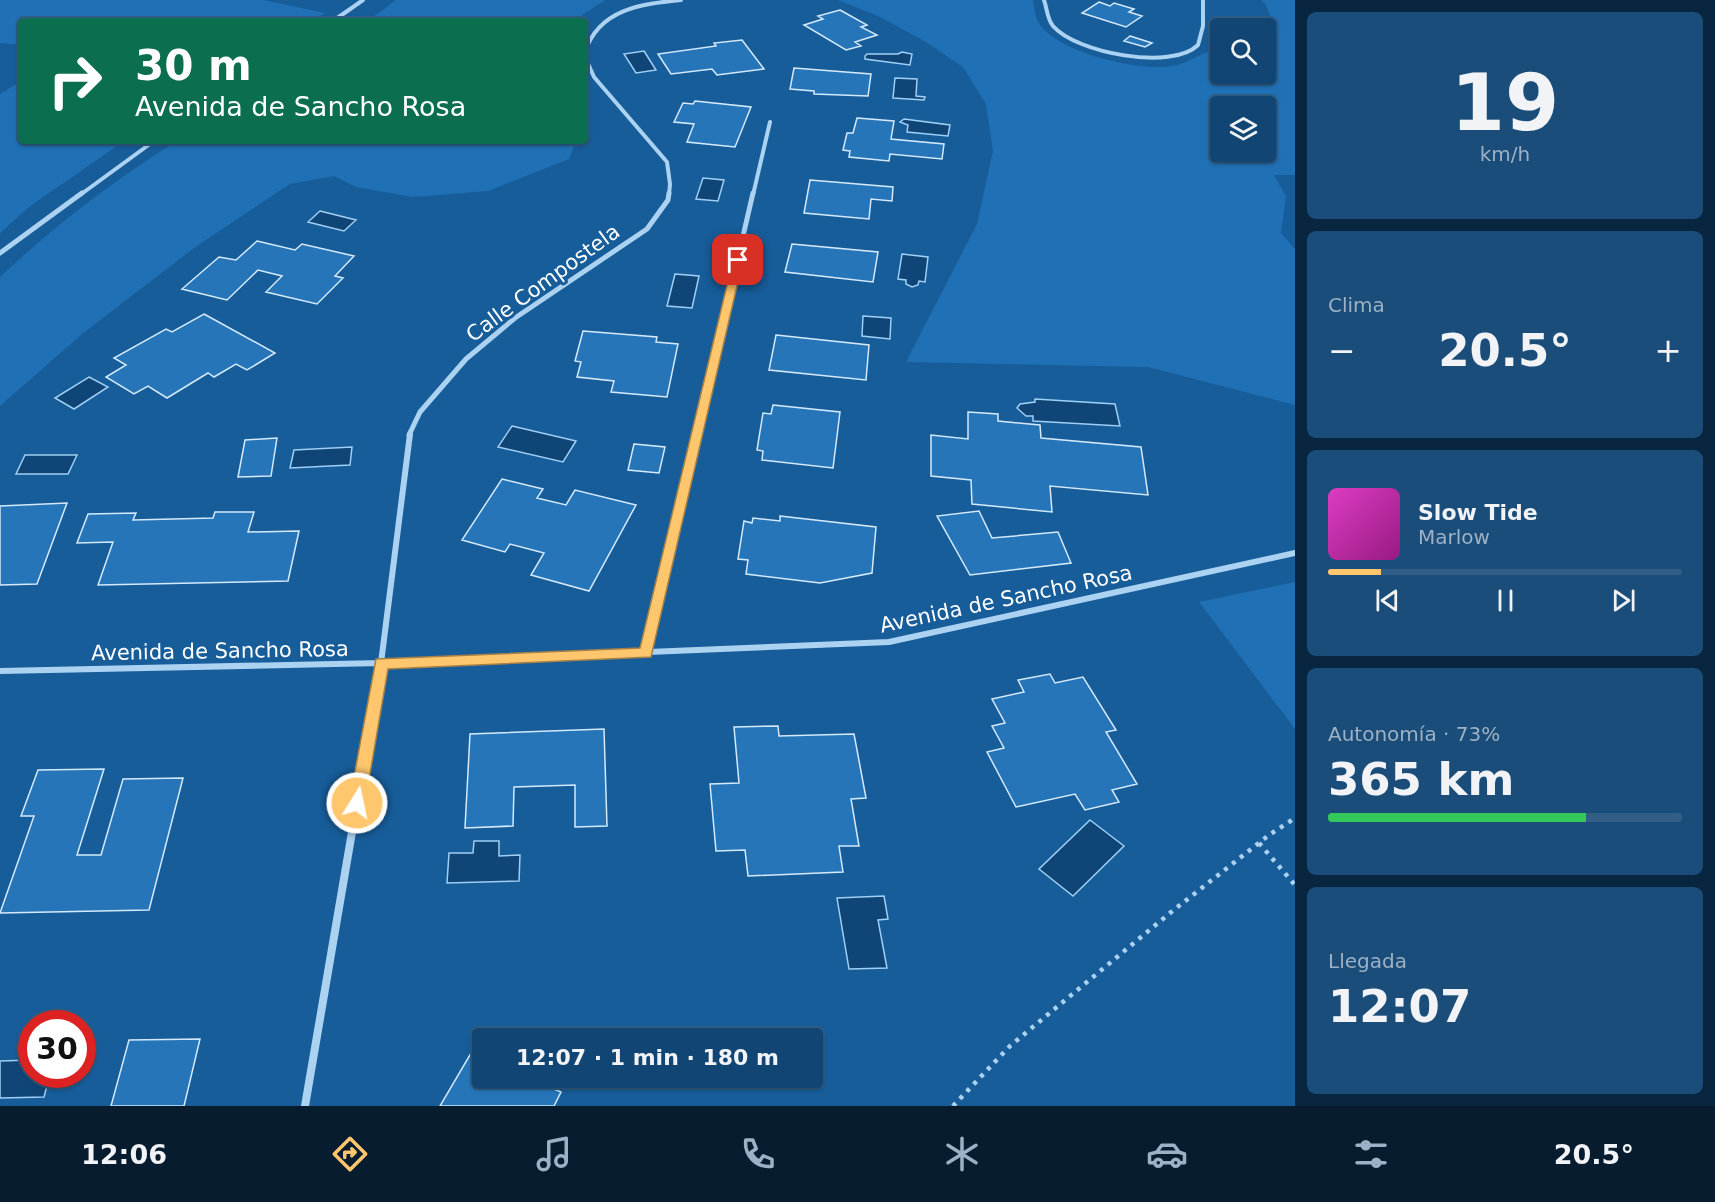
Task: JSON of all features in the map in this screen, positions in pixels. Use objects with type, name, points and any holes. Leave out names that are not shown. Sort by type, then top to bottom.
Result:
[{"type":"street","points":[[337,18],[363,0]]},
{"type":"street","points":[[588,44],[592,34],[610,18],[635,7],[681,0]]},
{"type":"street","points":[[1044,0],[1051,25],[1069,41],[1119,55],[1150,57],[1194,49],[1201,39],[1203,0]]},
{"type":"street","name":"Calle Compostela","points":[[305,1106],[381,663],[408,438],[420,412],[466,359],[515,318],[646,229],[668,200],[670,184],[667,162],[594,77],[588,64]]},
{"type":"street","points":[[646,653],[770,122]]},
{"type":"street","points":[[0,253],[150,144]]},
{"type":"street","name":"Avenida de Sancho Rosa","points":[[0,671],[381,663],[889,642],[1295,554]]},
{"type":"path","points":[[953,1106],[1010,1046],[1170,913],[1259,843],[1295,818]]},
{"type":"path","points":[[1259,843],[1295,885]]},
{"type":"shaded area","points":[[0,0],[263,0],[325,13],[317,18],[18,18],[18,45],[0,43]]},
{"type":"shaded area","points":[[396,0],[605,0],[581,18],[372,18]]},
{"type":"shaded area","points":[[838,0],[1033,0],[1038,22],[1048,33],[1062,43],[1100,58],[1159,67],[1177,65],[1208,52],[1210,53],[1210,84],[1276,84],[1276,18],[1271,18],[1266,5],[1261,0],[1295,0],[1295,175],[1274,175],[1286,196],[1281,233],[1295,249],[1295,405],[1148,367],[906,362],[977,224],[993,151],[986,104],[963,67],[926,42],[880,17]]},
{"type":"shaded area","points":[[644,51],[656,70],[636,73],[624,54]]},
{"type":"shaded area","points":[[902,52],[912,54],[910,65],[865,59],[867,54]]},
{"type":"shaded area","points":[[895,78],[917,79],[916,96],[925,97],[924,100],[893,98]]},
{"type":"shaded area","points":[[18,83],[18,144],[120,144],[29,207],[0,233],[0,94]]},
{"type":"shaded area","points":[[904,119],[950,125],[948,136],[907,132],[908,125],[900,122]]},
{"type":"shaded area","points":[[172,144],[575,144],[569,159],[488,191],[413,197],[356,187],[334,176],[290,184],[198,245],[82,334],[0,406],[0,277],[85,204]]},
{"type":"shaded area","points":[[703,178],[724,180],[718,201],[696,199]]},
{"type":"shaded area","points":[[320,211],[356,220],[344,231],[308,222]]},
{"type":"shaded area","points":[[902,254],[928,257],[925,282],[919,281],[918,285],[912,287],[906,284],[906,280],[898,279]]},
{"type":"shaded area","points":[[675,274],[699,276],[692,308],[667,306]]},
{"type":"shaded area","points":[[863,316],[891,318],[890,339],[862,336]]},
{"type":"shaded area","points":[[89,377],[108,387],[74,409],[55,398]]},
{"type":"shaded area","points":[[1035,399],[1115,404],[1120,426],[1033,421],[1033,416],[1026,416],[1017,408],[1020,404],[1035,402]]},
{"type":"shaded area","points":[[512,426],[576,441],[563,462],[498,447]]},
{"type":"shaded area","points":[[352,447],[350,465],[290,468],[294,450]]},
{"type":"shaded area","points":[[25,455],[77,455],[68,474],[16,474]]},
{"type":"shaded area","points":[[1295,582],[1295,729],[1199,602]]},
{"type":"shaded area","points":[[1090,820],[1124,846],[1073,896],[1039,869]]},
{"type":"shaded area","points":[[474,841],[499,841],[499,856],[520,855],[519,881],[447,883],[449,853],[473,853]]},
{"type":"shaded area","points":[[884,896],[888,919],[878,920],[887,968],[849,969],[837,898]]},
{"type":"shaded area","points":[[18,1060],[18,1088],[46,1088],[44,1097],[0,1098],[0,1061]]},
{"type":"building","points":[[1099,2],[1110,6],[1114,3],[1134,9],[1129,12],[1142,16],[1126,27],[1082,13]]},
{"type":"building","points":[[840,10],[867,25],[861,27],[877,35],[855,42],[861,46],[846,50],[804,25],[823,19],[818,16]]},
{"type":"building","points":[[1130,36],[1152,43],[1145,47],[1124,41]]},
{"type":"building","points":[[742,40],[764,69],[717,75],[712,69],[671,74],[658,54],[716,46],[714,43]]},
{"type":"building","points":[[794,68],[871,74],[868,96],[814,94],[814,91],[790,89]]},
{"type":"building","points":[[695,101],[751,107],[735,147],[687,142],[694,124],[674,122],[683,103],[693,104]]},
{"type":"building","points":[[857,118],[894,121],[891,139],[944,144],[942,159],[890,154],[889,161],[849,157],[850,151],[843,150],[847,133],[853,133]]},
{"type":"building","points":[[810,180],[893,187],[892,201],[871,199],[869,219],[804,213]]},
{"type":"building","points":[[257,241],[295,250],[302,244],[354,256],[335,276],[343,278],[317,304],[266,292],[282,276],[258,270],[227,300],[182,289],[219,257],[236,260]]},
{"type":"building","points":[[792,244],[878,252],[873,282],[785,272]]},
{"type":"building","points":[[204,314],[275,353],[247,370],[236,364],[214,377],[208,373],[167,398],[148,386],[134,394],[106,377],[126,365],[114,358],[166,329],[172,332]]},
{"type":"building","points":[[583,331],[657,337],[656,342],[678,344],[667,397],[611,392],[614,381],[577,377],[581,362],[575,361]]},
{"type":"building","points":[[776,335],[869,345],[866,380],[769,370]]},
{"type":"building","points":[[773,405],[840,412],[833,468],[762,460],[763,451],[757,450],[763,413],[771,414]]},
{"type":"building","points":[[968,412],[998,414],[998,421],[1040,425],[1041,438],[1141,447],[1148,495],[1050,486],[1052,512],[972,504],[971,480],[931,476],[931,435],[968,439]]},
{"type":"building","points":[[277,438],[271,476],[238,477],[245,440]]},
{"type":"building","points":[[634,444],[665,447],[659,473],[628,470]]},
{"type":"building","points":[[502,479],[543,489],[537,498],[566,505],[575,490],[636,505],[589,591],[531,575],[544,553],[510,544],[505,552],[462,540]]},
{"type":"building","points":[[67,503],[37,584],[0,585],[0,506]]},
{"type":"building","points":[[979,511],[992,538],[1058,532],[1071,563],[970,575],[937,516]]},
{"type":"building","points":[[215,512],[254,512],[248,532],[299,531],[288,581],[98,585],[113,542],[77,543],[88,514],[136,513],[133,520],[213,518]]},
{"type":"building","points":[[780,516],[876,527],[872,573],[820,583],[746,574],[748,560],[738,559],[744,521],[752,523],[753,518],[780,521]]},
{"type":"building","points":[[1050,674],[1055,683],[1083,677],[1116,730],[1106,732],[1137,784],[1112,790],[1119,802],[1085,810],[1075,794],[1016,807],[987,752],[1004,748],[992,726],[1005,723],[992,699],[1024,692],[1018,680]]},
{"type":"building","points":[[778,726],[779,736],[854,734],[866,798],[851,799],[859,846],[839,846],[843,872],[748,876],[745,850],[716,851],[710,784],[739,783],[734,727]]},
{"type":"building","points":[[604,729],[607,826],[575,827],[575,785],[514,787],[513,826],[465,828],[470,734]]},
{"type":"building","points":[[104,769],[77,855],[101,855],[123,779],[183,778],[149,910],[0,913],[34,816],[21,816],[38,770]]},
{"type":"building","points":[[200,1039],[184,1106],[111,1106],[129,1040]]},
{"type":"building","points":[[472,1051],[472,1088],[552,1088],[561,1092],[554,1106],[440,1106]]},
{"type":"route","points":[[357,803],[381,663],[646,653],[738,260]]}]
